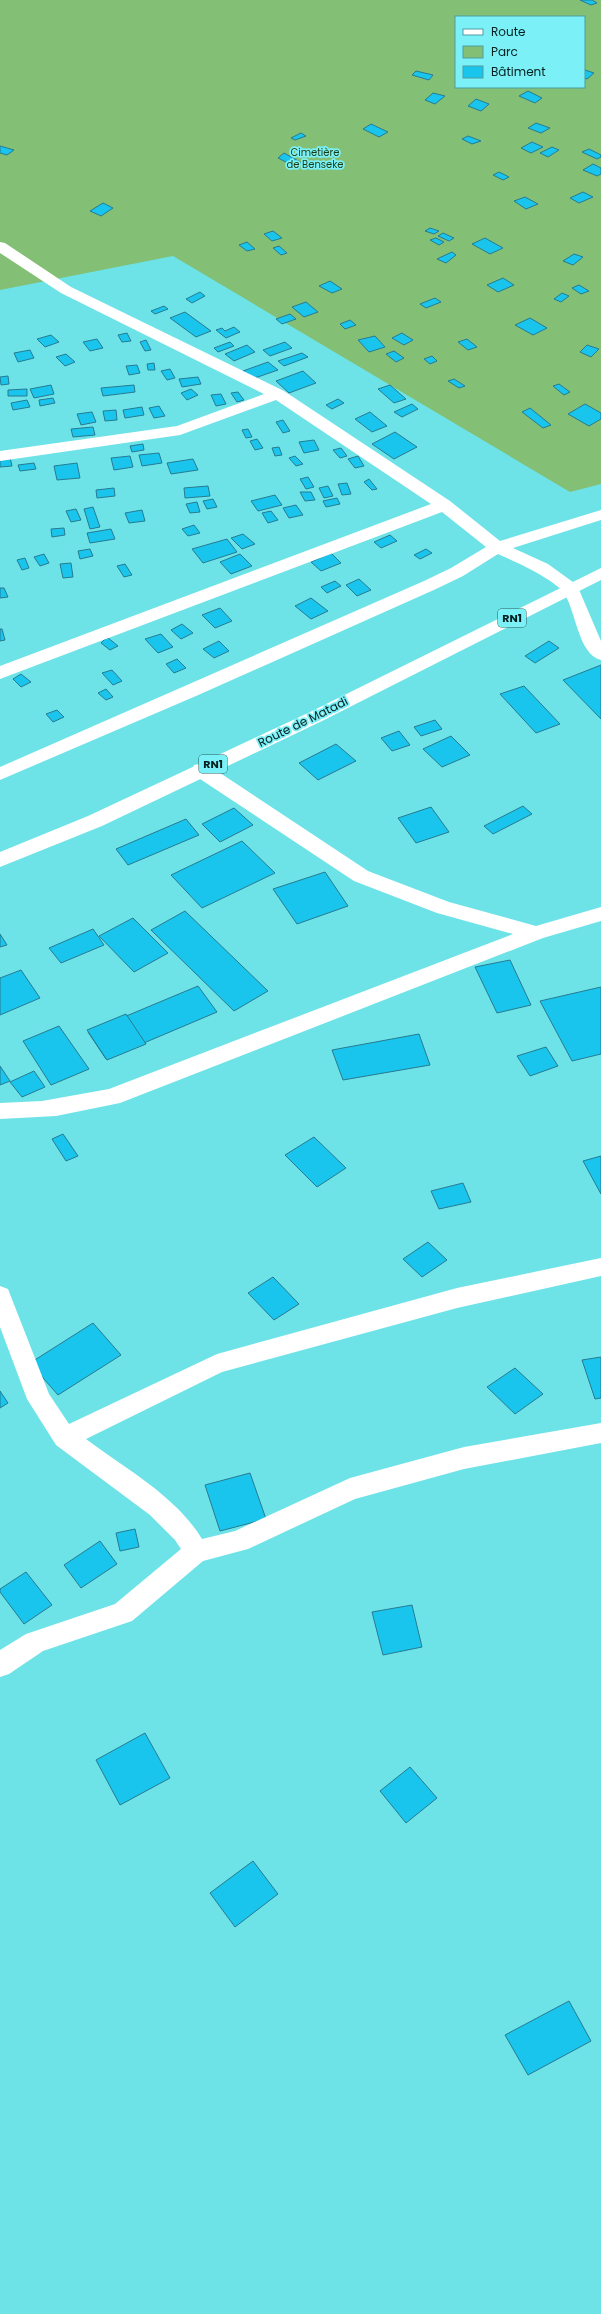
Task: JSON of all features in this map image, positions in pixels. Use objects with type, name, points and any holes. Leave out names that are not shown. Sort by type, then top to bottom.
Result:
[{"type":"main road","points":[[0,246],[66,290],[278,394],[444,505],[497,547],[542,568],[571,589],[595,648],[601,654]]},
{"type":"main road","points":[[0,456],[180,430],[278,394]]},
{"type":"main road","points":[[0,673],[444,505]]},
{"type":"main road","points":[[0,774],[190,692],[422,588],[457,572],[497,547],[601,515]]},
{"type":"main road","name":"Route de Matadi","points":[[0,860],[95,822],[201,770],[315,717],[601,573]]},
{"type":"main road","points":[[201,770],[361,876],[444,908],[536,933]]},
{"type":"main road","points":[[0,1111],[23,1112],[59,1108],[112,1097],[536,933],[601,914]]},
{"type":"main road","points":[[65,1438],[217,1364],[456,1298],[601,1267]]},
{"type":"main road","points":[[0,1296],[39,1399],[65,1438],[159,1507],[184,1532],[196,1552]]},
{"type":"main road","points":[[0,1665],[35,1642],[123,1613],[196,1552],[239,1541],[350,1490],[464,1458],[601,1433]]},
{"type":"green space","name":"Cimetière de Benseke","points":[[0,0],[601,0],[601,484],[570,492],[173,256],[0,290]]},
{"type":"building","points":[[580,0],[592,0],[597,3],[591,5]]},
{"type":"building","points":[[585,70],[594,73],[587,79],[585,78]]},
{"type":"building","points":[[416,71],[433,75],[429,80],[412,75]]},
{"type":"building","points":[[528,91],[542,98],[535,103],[519,96]]},
{"type":"building","points":[[433,93],[445,96],[435,104],[425,100]]},
{"type":"building","points":[[476,99],[489,104],[481,111],[468,106]]},
{"type":"building","points":[[536,123],[550,128],[541,133],[528,128]]},
{"type":"building","points":[[371,124],[388,132],[379,137],[363,129]]},
{"type":"building","points":[[301,133],[306,136],[295,140],[291,138]]},
{"type":"building","points":[[468,136],[481,141],[472,144],[462,139]]},
{"type":"building","points":[[532,142],[543,147],[531,153],[521,148]]},
{"type":"building","points":[[0,146],[14,150],[7,155],[0,153]]},
{"type":"building","points":[[552,147],[559,150],[548,157],[540,153]]},
{"type":"building","points":[[589,149],[601,155],[601,157],[597,159],[582,152]]},
{"type":"building","points":[[284,153],[302,163],[296,167],[278,158]]},
{"type":"building","points":[[593,164],[601,168],[601,174],[597,176],[583,170]]},
{"type":"building","points":[[499,172],[509,177],[503,180],[493,175]]},
{"type":"building","points":[[583,192],[593,197],[579,203],[570,198]]},
{"type":"building","points":[[525,197],[538,204],[526,209],[514,201]]},
{"type":"building","points":[[103,203],[113,208],[101,216],[90,211]]},
{"type":"building","points":[[430,228],[439,231],[434,234],[425,231]]},
{"type":"building","points":[[273,231],[282,238],[272,241],[264,234]]},
{"type":"building","points":[[443,233],[454,238],[449,241],[438,236]]},
{"type":"building","points":[[436,238],[444,242],[439,245],[430,240]]},
{"type":"building","points":[[485,238],[503,248],[490,254],[472,244]]},
{"type":"building","points":[[247,242],[255,249],[247,251],[239,245]]},
{"type":"building","points":[[279,246],[287,253],[281,255],[273,248]]},
{"type":"building","points":[[452,252],[456,255],[446,263],[437,259]]},
{"type":"building","points":[[574,254],[583,257],[573,265],[563,261]]},
{"type":"building","points":[[503,278],[514,285],[498,292],[487,285]]},
{"type":"building","points":[[330,281],[342,289],[332,293],[319,286]]},
{"type":"building","points":[[579,285],[589,291],[581,294],[572,288]]},
{"type":"building","points":[[200,292],[205,296],[192,303],[186,299]]},
{"type":"building","points":[[562,293],[569,296],[561,302],[554,299]]},
{"type":"building","points":[[435,298],[441,302],[426,308],[420,304]]},
{"type":"building","points":[[306,302],[318,312],[304,317],[292,307]]},
{"type":"building","points":[[164,306],[168,309],[155,314],[151,311]]},
{"type":"building","points":[[185,312],[211,331],[196,337],[170,318]]},
{"type":"building","points":[[290,314],[296,319],[282,324],[276,319]]},
{"type":"building","points":[[530,318],[547,328],[533,335],[515,325]]},
{"type":"building","points":[[350,320],[356,325],[345,329],[340,324]]},
{"type":"building","points":[[234,327],[240,332],[226,338],[216,330],[222,328],[225,331]]},
{"type":"building","points":[[127,333],[131,341],[122,342],[118,335]]},
{"type":"building","points":[[402,333],[413,340],[404,345],[392,338]]},
{"type":"building","points":[[51,335],[59,342],[45,347],[37,339]]},
{"type":"building","points":[[375,336],[385,347],[369,352],[358,340]]},
{"type":"building","points":[[97,339],[103,348],[90,351],[83,342]]},
{"type":"building","points":[[467,339],[477,347],[468,350],[458,342]]},
{"type":"building","points":[[146,340],[151,350],[145,351],[140,342]]},
{"type":"building","points":[[230,342],[234,346],[218,352],[214,348]]},
{"type":"building","points":[[285,342],[292,348],[270,356],[263,350]]},
{"type":"building","points":[[247,345],[255,352],[234,361],[225,354]]},
{"type":"building","points":[[587,345],[599,349],[591,357],[580,352]]},
{"type":"building","points":[[30,350],[34,358],[18,362],[14,353]]},
{"type":"building","points":[[394,351],[404,358],[396,362],[386,354]]},
{"type":"building","points":[[302,353],[308,357],[284,366],[278,361]]},
{"type":"building","points":[[66,354],[75,362],[65,366],[56,357]]},
{"type":"building","points":[[432,356],[437,361],[430,364],[424,359]]},
{"type":"building","points":[[268,362],[278,370],[252,379],[243,371]]},
{"type":"building","points":[[154,363],[155,370],[148,370],[147,364]]},
{"type":"building","points":[[137,365],[140,373],[129,375],[126,366]]},
{"type":"building","points":[[170,369],[175,378],[167,380],[161,371]]},
{"type":"building","points":[[303,371],[316,383],[289,393],[276,381]]},
{"type":"building","points":[[8,376],[9,384],[1,385],[0,377]]},
{"type":"building","points":[[198,377],[201,384],[182,387],[179,379]]},
{"type":"building","points":[[454,379],[465,386],[459,388],[448,381]]},
{"type":"building","points":[[559,384],[570,392],[564,395],[553,386]]},
{"type":"building","points":[[51,385],[54,394],[34,398],[30,389]]},
{"type":"building","points":[[134,385],[135,392],[103,396],[101,388]]},
{"type":"building","points":[[390,385],[406,399],[394,403],[378,389]]},
{"type":"building","points":[[27,389],[27,396],[8,396],[8,390]]},
{"type":"building","points":[[191,389],[198,395],[187,400],[181,393]]},
{"type":"building","points":[[238,392],[244,400],[237,402],[231,393]]},
{"type":"building","points":[[221,394],[226,404],[216,406],[211,395]]},
{"type":"building","points":[[53,398],[55,403],[40,406],[39,400]]},
{"type":"building","points":[[338,399],[344,403],[332,409],[326,405]]},
{"type":"building","points":[[27,400],[30,407],[13,410],[11,403]]},
{"type":"building","points":[[412,404],[418,409],[402,417],[394,412]]},
{"type":"building","points":[[585,404],[601,413],[601,419],[589,426],[568,414]]},
{"type":"building","points":[[159,406],[165,416],[154,418],[149,408]]},
{"type":"building","points":[[142,407],[144,415],[125,418],[123,410]]},
{"type":"building","points":[[530,408],[551,425],[543,428],[522,412]]},
{"type":"building","points":[[116,410],[117,420],[105,421],[103,411]]},
{"type":"building","points":[[92,412],[96,422],[81,425],[77,414]]},
{"type":"building","points":[[370,412],[387,426],[372,432],[355,419]]},
{"type":"building","points":[[283,420],[290,431],[283,433],[276,422]]},
{"type":"building","points":[[93,427],[95,435],[73,437],[71,429]]},
{"type":"building","points":[[248,429],[252,437],[246,438],[242,430]]},
{"type":"building","points":[[395,432],[417,447],[394,459],[372,444]]},
{"type":"building","points":[[257,439],[263,448],[255,450],[250,441]]},
{"type":"building","points":[[314,440],[319,450],[304,453],[299,442]]},
{"type":"building","points":[[143,444],[144,450],[132,452],[130,446]]},
{"type":"building","points":[[279,447],[282,455],[275,456],[272,448]]},
{"type":"building","points":[[341,448],[347,456],[340,458],[333,450]]},
{"type":"building","points":[[159,453],[162,463],[142,466],[139,455]]},
{"type":"building","points":[[130,456],[133,467],[114,470],[111,458]]},
{"type":"building","points":[[295,456],[303,464],[296,466],[289,458]]},
{"type":"building","points":[[358,456],[364,466],[355,468],[348,459]]},
{"type":"building","points":[[10,457],[12,466],[0,467],[0,459]]},
{"type":"building","points":[[193,459],[198,470],[171,474],[167,463]]},
{"type":"building","points":[[34,463],[36,469],[20,471],[18,465]]},
{"type":"building","points":[[77,463],[80,478],[57,480],[54,466]]},
{"type":"building","points":[[308,477],[314,487],[306,489],[300,479]]},
{"type":"building","points":[[369,479],[377,489],[372,490],[364,482]]},
{"type":"building","points":[[347,483],[351,494],[342,495],[338,484]]},
{"type":"building","points":[[208,486],[210,496],[185,498],[184,488]]},
{"type":"building","points":[[328,486],[333,496],[324,498],[319,488]]},
{"type":"building","points":[[114,488],[115,496],[97,498],[96,490]]},
{"type":"building","points":[[300,492],[311,492],[315,500],[305,501]]},
{"type":"building","points":[[275,495],[282,505],[258,511],[251,501]]},
{"type":"building","points":[[337,498],[340,504],[326,507],[323,501]]},
{"type":"building","points":[[213,499],[217,507],[207,509],[203,501]]},
{"type":"building","points":[[197,502],[200,512],[190,513],[186,504]]},
{"type":"building","points":[[296,505],[303,515],[289,518],[283,508]]},
{"type":"building","points":[[93,507],[100,527],[90,529],[84,509]]},
{"type":"building","points":[[76,509],[81,520],[71,522],[66,511]]},
{"type":"building","points":[[142,510],[145,521],[129,523],[125,513]]},
{"type":"building","points":[[271,511],[278,520],[268,523],[262,513]]},
{"type":"building","points":[[194,525],[200,533],[188,536],[182,529]]},
{"type":"building","points":[[64,528],[65,535],[52,537],[51,529]]},
{"type":"building","points":[[111,529],[115,539],[90,543],[87,533]]},
{"type":"building","points":[[243,534],[255,544],[242,549],[231,538]]},
{"type":"building","points":[[390,535],[397,541],[381,548],[374,542]]},
{"type":"building","points":[[227,539],[237,552],[203,563],[192,549]]},
{"type":"building","points":[[90,549],[93,556],[80,559],[78,551]]},
{"type":"building","points":[[426,549],[432,553],[420,559],[414,555]]},
{"type":"building","points":[[331,553],[341,563],[321,571],[311,562]]},
{"type":"building","points":[[44,554],[49,563],[40,566],[34,557]]},
{"type":"building","points":[[240,554],[252,566],[231,574],[220,562]]},
{"type":"building","points":[[25,558],[29,568],[22,570],[17,560]]},
{"type":"building","points":[[71,563],[73,577],[63,578],[60,564]]},
{"type":"building","points":[[125,564],[132,575],[124,577],[117,566]]},
{"type":"building","points":[[359,579],[371,590],[357,596],[346,585]]},
{"type":"building","points":[[335,581],[341,586],[327,593],[321,587]]},
{"type":"building","points":[[0,588],[4,588],[8,597],[0,598]]},
{"type":"building","points":[[311,598],[328,611],[311,619],[295,606]]},
{"type":"building","points":[[220,608],[232,621],[215,628],[202,615]]},
{"type":"building","points":[[182,624],[193,633],[181,639],[171,630]]},
{"type":"building","points":[[0,629],[2,629],[5,640],[0,641]]},
{"type":"building","points":[[161,634],[173,647],[158,653],[145,639]]},
{"type":"building","points":[[107,637],[118,646],[110,650],[101,643]]},
{"type":"building","points":[[219,641],[229,651],[214,658],[203,649]]},
{"type":"building","points":[[549,641],[559,648],[535,663],[525,656]]},
{"type":"building","points":[[177,659],[186,668],[174,673],[166,664]]},
{"type":"building","points":[[601,665],[601,719],[563,680]]},
{"type":"building","points":[[112,670],[122,681],[113,685],[102,673]]},
{"type":"building","points":[[21,674],[31,682],[21,687],[13,679]]},
{"type":"building","points":[[524,686],[560,724],[536,733],[500,694]]},
{"type":"building","points":[[106,689],[113,697],[106,700],[98,693]]},
{"type":"building","points":[[57,710],[64,717],[53,722],[46,714]]},
{"type":"building","points":[[435,720],[442,729],[421,736],[414,727]]},
{"type":"building","points":[[399,731],[410,745],[392,751],[381,738]]},
{"type":"building","points":[[451,736],[470,755],[442,767],[423,749]]},
{"type":"building","points":[[336,744],[356,761],[318,780],[299,763]]},
{"type":"building","points":[[523,806],[532,814],[493,834],[484,826]]},
{"type":"building","points":[[431,807],[449,832],[416,843],[398,818]]},
{"type":"building","points":[[234,808],[253,825],[220,842],[202,824]]},
{"type":"building","points":[[186,819],[199,835],[128,865],[116,849]]},
{"type":"building","points":[[242,841],[275,873],[202,908],[171,875]]},
{"type":"building","points":[[325,872],[348,906],[297,924],[273,889]]},
{"type":"building","points":[[185,911],[268,991],[234,1011],[151,930]]},
{"type":"building","points":[[133,918],[168,953],[134,972],[99,936]]},
{"type":"building","points":[[93,929],[104,945],[61,963],[49,948]]},
{"type":"building","points":[[0,934],[7,945],[0,947]]},
{"type":"building","points":[[510,960],[531,1005],[497,1013],[475,967]]},
{"type":"building","points":[[21,970],[40,998],[0,1015],[0,978]]},
{"type":"building","points":[[198,986],[217,1012],[106,1059],[88,1032]]},
{"type":"building","points":[[601,987],[601,1054],[572,1061],[540,1001]]},
{"type":"building","points":[[126,1014],[146,1044],[107,1060],[87,1030]]},
{"type":"building","points":[[59,1026],[89,1069],[51,1085],[23,1041]]},
{"type":"building","points":[[419,1034],[430,1065],[343,1080],[332,1050]]},
{"type":"building","points":[[546,1047],[558,1066],[530,1076],[517,1056]]},
{"type":"building","points":[[0,1066],[10,1081],[0,1085]]},
{"type":"building","points":[[34,1071],[45,1087],[22,1097],[10,1082]]},
{"type":"building","points":[[63,1134],[78,1156],[66,1161],[52,1139]]},
{"type":"building","points":[[314,1137],[346,1168],[317,1187],[285,1155]]},
{"type":"building","points":[[601,1156],[601,1194],[583,1161]]},
{"type":"building","points":[[463,1183],[471,1202],[439,1209],[431,1191]]},
{"type":"building","points":[[428,1242],[447,1260],[422,1277],[403,1259]]},
{"type":"building","points":[[273,1277],[299,1304],[274,1320],[248,1293]]},
{"type":"building","points":[[93,1323],[121,1355],[58,1395],[30,1363]]},
{"type":"building","points":[[601,1357],[601,1398],[595,1399],[582,1360]]},
{"type":"building","points":[[515,1368],[543,1394],[515,1414],[487,1387]]},
{"type":"building","points":[[0,1391],[8,1403],[0,1408]]},
{"type":"building","points":[[250,1473],[266,1519],[220,1531],[205,1485]]},
{"type":"building","points":[[135,1529],[139,1547],[120,1551],[116,1533]]},
{"type":"building","points":[[100,1541],[117,1564],[81,1588],[64,1565]]},
{"type":"building","points":[[26,1572],[52,1605],[24,1624],[0,1592],[0,1589]]},
{"type":"building","points":[[412,1605],[422,1647],[383,1655],[372,1612]]},
{"type":"building","points":[[145,1733],[170,1778],[120,1805],[96,1760]]},
{"type":"building","points":[[410,1767],[437,1798],[406,1823],[380,1791]]},
{"type":"building","points":[[253,1861],[278,1894],[235,1927],[210,1893]]},
{"type":"building","points":[[569,2001],[591,2041],[528,2075],[505,2035]]}]
